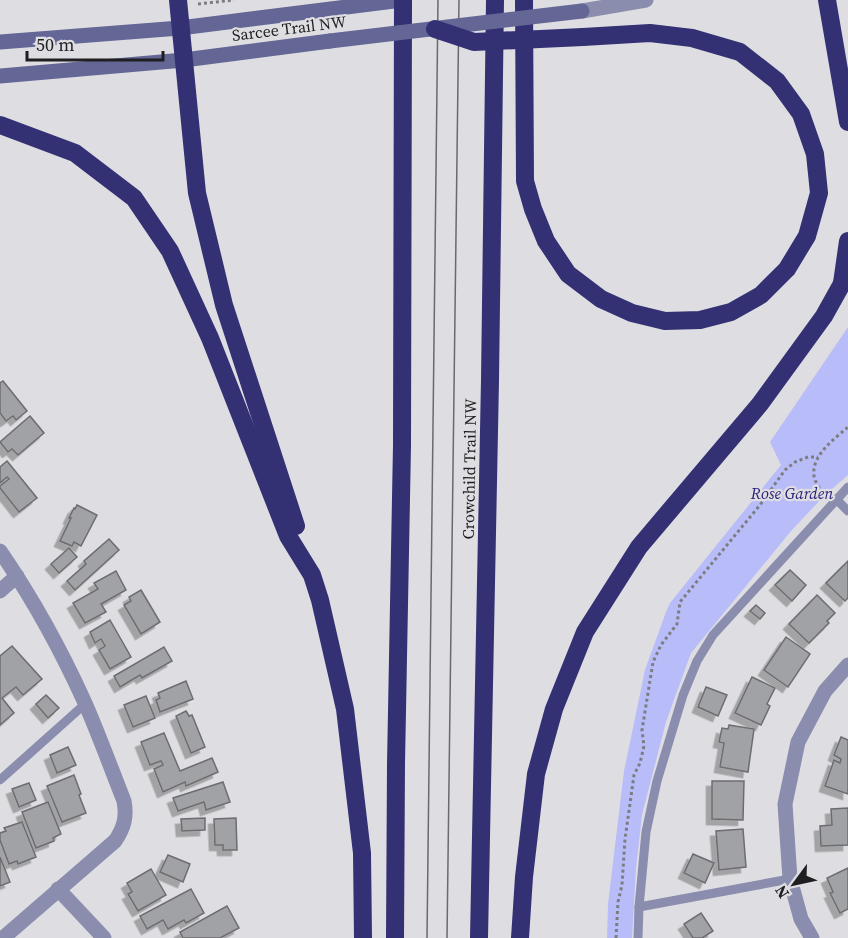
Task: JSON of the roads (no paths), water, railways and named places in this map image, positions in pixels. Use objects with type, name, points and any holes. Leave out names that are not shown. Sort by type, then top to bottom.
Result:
[{"type":"highway","points":[[178,0],[197,193],[224,305],[320,600],[345,709],[362,853],[363,938]]},
{"type":"highway","points":[[395,938],[402,445],[402,0]]},
{"type":"highway","name":"Crowchild Trail NW","points":[[479,938],[495,0]]},
{"type":"highway","points":[[435,29],[474,42],[583,37],[650,33],[692,38],[740,52],[777,81],[801,114],[815,154],[819,193],[807,236],[787,269],[761,295],[731,312],[700,320],[665,321],[632,314],[601,299],[568,274],[546,241],[525,181],[524,0]]},
{"type":"highway","points":[[827,0],[848,122]]},
{"type":"highway","points":[[0,125],[75,153],[134,198],[170,251],[210,338],[288,536],[312,575]]},
{"type":"highway","points":[[520,938],[524,877],[536,774],[554,709],[585,632],[639,547],[760,404],[824,316],[845,279],[848,241]]},
{"type":"main road","name":"Sarcee Trail NW","points":[[0,42],[180,28],[402,0]]},
{"type":"main road","name":"Sarcee Trail NW","points":[[0,76],[184,60],[582,11]]},
{"type":"street","points":[[582,11],[646,0]]},
{"type":"street","points":[[0,551],[51,634],[85,704],[124,801],[126,813],[123,830],[115,841],[3,938]]},
{"type":"street","points":[[0,591],[17,576]]},
{"type":"street","points":[[812,938],[801,919],[790,879],[785,804],[798,742],[825,691],[848,665]]},
{"type":"street","points":[[58,889],[104,938]]},
{"type":"lane","points":[[638,938],[646,832],[657,781],[683,695],[696,661],[713,635],[848,487]]},
{"type":"lane","points":[[834,501],[848,511]]},
{"type":"lane","points":[[0,780],[85,704]]},
{"type":"lane","points":[[639,908],[790,879]]},
{"type":"tram line","points":[[427,938],[438,0]]},
{"type":"tram line","points":[[447,938],[459,0]]},
{"type":"park label","name":"Rose Garden","points":[[792,493]]}]
